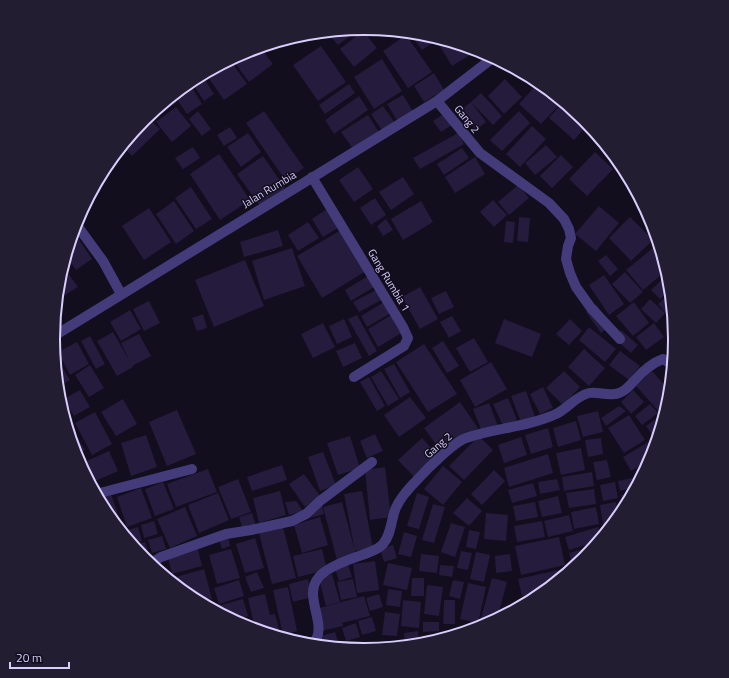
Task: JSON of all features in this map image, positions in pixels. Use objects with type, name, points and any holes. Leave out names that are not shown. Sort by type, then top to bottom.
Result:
[{"type":"street","name":"Jalan Rumbia","points":[[60,332],[437,101],[488,61]]},
{"type":"street","name":"Gang 2","points":[[437,101],[480,153],[549,203],[564,219],[570,229],[571,238],[566,260],[576,287],[591,308],[620,339]]},
{"type":"street","name":"Gang Rumbia 1","points":[[312,177],[403,327],[408,338],[404,346],[354,377]]},
{"type":"street","points":[[81,231],[103,261],[121,294]]},
{"type":"street","name":"Gang 2","points":[[316,639],[319,634],[313,594],[314,584],[320,576],[345,560],[378,549],[384,544],[389,534],[395,510],[400,499],[418,479],[454,446],[465,438],[531,422],[557,413],[581,396],[591,392],[604,395],[621,393],[625,391],[644,370],[655,362],[663,359],[668,362]]},
{"type":"street","points":[[156,560],[226,534],[292,521],[306,514],[320,501],[372,462]]},
{"type":"street","points":[[102,492],[192,469]]},
{"type":"building","points":[[357,35],[364,35],[366,35],[377,48],[354,67],[340,49]]},
{"type":"building","points":[[350,36],[338,45],[332,37]]},
{"type":"building","points":[[402,38],[409,39],[432,72],[408,88],[383,51]]},
{"type":"building","points":[[414,40],[432,43],[422,50]]},
{"type":"building","points":[[439,44],[471,54],[452,66]]},
{"type":"building","points":[[321,46],[346,82],[318,101],[293,65]]},
{"type":"building","points":[[264,52],[273,64],[249,82],[235,64]]},
{"type":"building","points":[[382,59],[402,91],[374,109],[354,77]]},
{"type":"building","points":[[233,65],[247,84],[224,100],[209,78]]},
{"type":"building","points":[[434,73],[444,90],[424,102],[414,86]]},
{"type":"building","points":[[505,79],[522,97],[504,114],[488,96]]},
{"type":"building","points":[[205,80],[214,94],[204,101],[195,87]]},
{"type":"building","points":[[349,84],[355,93],[325,114],[319,105]]},
{"type":"building","points":[[534,87],[559,105],[541,124],[519,104]]},
{"type":"building","points":[[192,89],[202,104],[187,114],[177,100]]},
{"type":"building","points":[[481,93],[502,116],[493,125],[471,102]]},
{"type":"building","points":[[403,95],[414,113],[398,122],[387,104]]},
{"type":"building","points":[[359,96],[368,110],[334,134],[325,120]]},
{"type":"building","points":[[176,100],[177,102],[160,115],[164,110]]},
{"type":"building","points":[[471,102],[486,122],[476,130],[461,110]]},
{"type":"building","points":[[383,106],[395,123],[383,132],[371,114]]},
{"type":"building","points":[[560,106],[584,129],[574,140],[549,118]]},
{"type":"building","points":[[176,107],[191,126],[172,142],[156,122]]},
{"type":"building","points":[[198,111],[211,129],[202,136],[189,119]]},
{"type":"building","points":[[264,111],[304,168],[285,180],[246,123]]},
{"type":"building","points":[[519,111],[530,123],[502,151],[490,140]]},
{"type":"building","points":[[445,113],[452,125],[441,132],[433,121]]},
{"type":"building","points":[[368,115],[379,132],[353,149],[341,132]]},
{"type":"building","points":[[152,122],[160,129],[132,156],[127,150]]},
{"type":"building","points":[[532,126],[546,139],[520,167],[506,154]]},
{"type":"building","points":[[230,127],[237,138],[224,146],[217,135]]},
{"type":"building","points":[[248,133],[261,152],[241,167],[227,147]]},
{"type":"building","points":[[458,133],[464,144],[420,169],[413,158]]},
{"type":"building","points":[[546,145],[557,157],[535,175],[525,163]]},
{"type":"building","points":[[193,147],[200,158],[183,169],[175,158]]},
{"type":"building","points":[[462,148],[469,158],[444,175],[437,164]]},
{"type":"building","points":[[595,152],[613,169],[587,196],[569,179]]},
{"type":"building","points":[[219,154],[250,200],[220,220],[190,174]]},
{"type":"building","points":[[561,155],[573,167],[552,188],[540,176]]},
{"type":"building","points":[[263,156],[285,188],[260,206],[237,174]]},
{"type":"building","points":[[475,157],[485,174],[455,193],[445,177]]},
{"type":"building","points":[[358,167],[373,189],[354,202],[339,180]]},
{"type":"building","points":[[403,177],[414,194],[391,210],[379,192]]},
{"type":"building","points":[[518,185],[529,198],[509,215],[498,202]]},
{"type":"building","points":[[191,187],[212,219],[196,229],[175,198]]},
{"type":"building","points":[[375,198],[386,215],[371,225],[360,208]]},
{"type":"building","points":[[493,200],[507,215],[494,227],[480,212]]},
{"type":"building","points":[[174,201],[194,231],[176,244],[156,214]]},
{"type":"building","points":[[421,201],[433,222],[403,240],[391,219]]},
{"type":"building","points":[[599,206],[619,223],[596,251],[575,234]]},
{"type":"building","points":[[330,207],[341,226],[323,237],[312,219]]},
{"type":"building","points":[[149,208],[171,242],[144,260],[122,226]]},
{"type":"building","points":[[519,217],[530,218],[528,242],[517,241]]},
{"type":"building","points":[[630,217],[651,238],[652,241],[631,261],[609,238]]},
{"type":"building","points":[[386,219],[393,230],[383,236],[377,226]]},
{"type":"building","points":[[506,221],[515,222],[513,243],[504,242]]},
{"type":"building","points":[[308,222],[319,238],[298,251],[288,235]]},
{"type":"building","points":[[278,230],[283,246],[244,257],[240,242]]},
{"type":"building","points":[[341,230],[366,271],[322,298],[297,256]]},
{"type":"building","points":[[78,238],[92,259],[76,270],[70,262]]},
{"type":"building","points":[[654,247],[662,274],[643,290],[626,270]]},
{"type":"building","points":[[292,248],[305,286],[264,300],[252,261]]},
{"type":"building","points":[[606,255],[618,269],[610,276],[598,261]]},
{"type":"building","points":[[245,260],[264,306],[214,327],[195,280]]},
{"type":"building","points":[[625,272],[643,292],[630,303],[612,284]]},
{"type":"building","points":[[68,273],[78,287],[63,296]]},
{"type":"building","points":[[604,275],[624,304],[609,315],[589,285]]},
{"type":"building","points":[[368,276],[374,287],[351,301],[345,290]]},
{"type":"building","points":[[663,279],[665,295],[660,299],[651,290]]},
{"type":"building","points":[[420,287],[438,319],[420,329],[402,297]]},
{"type":"building","points":[[378,289],[383,299],[359,312],[353,302]]},
{"type":"building","points":[[446,291],[454,307],[439,314],[431,298]]},
{"type":"building","points":[[666,297],[668,315],[658,304]]},
{"type":"building","points":[[650,299],[665,313],[656,323],[641,309]]},
{"type":"building","points":[[149,301],[160,323],[144,331],[133,309]]},
{"type":"building","points":[[384,302],[391,313],[367,327],[361,316]]},
{"type":"building","points":[[634,302],[649,323],[633,336],[616,316]]},
{"type":"building","points":[[596,304],[611,325],[601,333],[586,312]]},
{"type":"building","points":[[130,310],[141,329],[121,341],[110,322]]},
{"type":"building","points":[[203,314],[207,328],[197,331],[192,318]]},
{"type":"building","points":[[393,314],[403,332],[378,347],[368,329]]},
{"type":"building","points":[[357,315],[377,351],[369,356],[348,319]]},
{"type":"building","points":[[452,316],[461,331],[449,338],[440,322]]},
{"type":"building","points":[[344,319],[352,337],[337,344],[329,326]]},
{"type":"building","points":[[504,319],[541,334],[532,357],[495,343]]},
{"type":"building","points":[[570,319],[582,331],[569,345],[556,334]]},
{"type":"building","points":[[323,323],[335,347],[313,358],[301,334]]},
{"type":"building","points":[[654,323],[664,337],[646,350],[636,337]]},
{"type":"building","points":[[589,327],[616,349],[605,362],[579,340]]},
{"type":"building","points":[[621,330],[638,345],[631,353],[614,338]]},
{"type":"building","points":[[113,332],[133,367],[117,376],[97,341]]},
{"type":"building","points":[[139,334],[151,356],[132,366],[121,343]]},
{"type":"building","points":[[90,336],[105,364],[96,369],[81,341]]},
{"type":"building","points":[[474,338],[488,362],[470,372],[456,348]]},
{"type":"building","points":[[443,341],[459,366],[447,373],[432,348]]},
{"type":"building","points":[[77,342],[89,364],[70,375],[61,358],[61,351]]},
{"type":"building","points":[[355,343],[362,358],[343,367],[336,351]]},
{"type":"building","points":[[424,344],[457,394],[428,412],[396,362]]},
{"type":"building","points":[[584,349],[605,368],[589,386],[568,367]]},
{"type":"building","points":[[620,351],[640,366],[629,380],[609,365]]},
{"type":"building","points":[[491,362],[507,389],[475,407],[460,380]]},
{"type":"building","points":[[394,364],[410,392],[400,398],[384,369]]},
{"type":"building","points":[[90,365],[104,388],[89,397],[75,375]]},
{"type":"building","points":[[62,366],[70,380],[64,384]]},
{"type":"building","points":[[381,371],[399,399],[388,406],[371,377]]},
{"type":"building","points":[[564,371],[580,387],[563,405],[546,388]]},
{"type":"building","points":[[652,371],[665,385],[659,412],[636,386]]},
{"type":"building","points":[[369,377],[385,406],[377,411],[360,382]]},
{"type":"building","points":[[543,387],[553,408],[540,414],[530,394]]},
{"type":"building","points":[[80,390],[90,407],[74,416],[68,406],[66,398]]},
{"type":"building","points":[[633,390],[644,402],[631,414],[621,402]]},
{"type":"building","points":[[526,391],[535,417],[521,422],[511,396]]},
{"type":"building","points":[[410,397],[426,418],[399,437],[384,415]]},
{"type":"building","points":[[508,398],[517,420],[503,426],[493,404]]},
{"type":"building","points":[[123,399],[137,424],[116,436],[101,412]]},
{"type":"building","points":[[460,402],[478,428],[442,453],[424,428]]},
{"type":"building","points":[[489,403],[498,426],[482,432],[473,409]]},
{"type":"building","points":[[650,404],[658,413],[642,425],[635,416]]},
{"type":"building","points":[[619,406],[626,411],[606,426],[601,418]]},
{"type":"building","points":[[177,410],[196,454],[167,466],[149,422]]},
{"type":"building","points":[[598,411],[603,432],[583,437],[577,416]]},
{"type":"building","points":[[95,412],[112,444],[92,455],[75,423]]},
{"type":"building","points":[[629,415],[645,440],[624,453],[608,428]]},
{"type":"building","points":[[658,417],[652,435],[646,426]]},
{"type":"building","points":[[576,421],[581,440],[558,447],[553,428]]},
{"type":"building","points":[[548,428],[553,447],[531,454],[525,435]]},
{"type":"building","points":[[375,434],[383,451],[367,458],[360,441]]},
{"type":"building","points":[[146,435],[157,467],[131,476],[121,443]]},
{"type":"building","points":[[350,436],[360,468],[338,475],[327,443]]},
{"type":"building","points":[[479,436],[493,450],[464,480],[449,466]]},
{"type":"building","points":[[521,437],[527,455],[504,463],[498,445]]},
{"type":"building","points":[[77,438],[85,450],[83,451]]},
{"type":"building","points":[[422,438],[440,458],[417,480],[398,460]]},
{"type":"building","points":[[601,438],[603,454],[588,457],[585,440]]},
{"type":"building","points":[[650,441],[640,465],[631,471],[623,457]]},
{"type":"building","points":[[581,448],[585,470],[561,475],[556,453]]},
{"type":"building","points":[[109,451],[118,471],[96,481],[87,461]]},
{"type":"building","points":[[323,452],[336,485],[320,491],[308,457]]},
{"type":"building","points":[[548,454],[553,473],[509,487],[504,468]]},
{"type":"building","points":[[607,460],[611,477],[597,480],[593,462]]},
{"type":"building","points":[[282,465],[287,480],[252,491],[247,477]]},
{"type":"building","points":[[443,466],[462,482],[443,505],[424,489]]},
{"type":"building","points":[[385,467],[391,517],[370,520],[365,470]]},
{"type":"building","points":[[208,469],[217,492],[176,507],[167,484]]},
{"type":"building","points":[[494,470],[505,481],[482,505],[471,494]]},
{"type":"building","points":[[592,472],[594,486],[564,491],[562,477]]},
{"type":"building","points":[[304,474],[320,496],[305,507],[289,484]]},
{"type":"building","points":[[635,477],[629,489],[620,491],[618,481]]},
{"type":"building","points":[[238,479],[251,512],[231,519],[218,487]]},
{"type":"building","points":[[557,479],[560,490],[540,494],[538,482]]},
{"type":"building","points":[[163,482],[174,509],[155,516],[145,489]]},
{"type":"building","points":[[615,482],[618,498],[603,501],[600,485]]},
{"type":"building","points":[[533,483],[537,496],[512,503],[508,490]]},
{"type":"building","points":[[141,488],[152,518],[127,527],[117,497]]},
{"type":"building","points":[[594,489],[596,504],[569,508],[566,493]]},
{"type":"building","points":[[280,491],[286,515],[259,523],[253,498]]},
{"type":"building","points":[[362,491],[373,548],[355,551],[344,494]]},
{"type":"building","points":[[218,493],[229,520],[199,533],[188,505]]},
{"type":"building","points":[[417,493],[429,497],[419,529],[407,526]]},
{"type":"building","points":[[111,494],[118,514],[117,515],[104,496]]},
{"type":"building","points":[[626,494],[622,500],[621,495]]},
{"type":"building","points":[[558,496],[562,513],[542,517],[538,501]]},
{"type":"building","points":[[467,498],[482,511],[469,526],[453,513]]},
{"type":"building","points":[[296,501],[303,511],[289,515],[285,502]]},
{"type":"building","points":[[342,502],[356,555],[337,560],[323,507]]},
{"type":"building","points":[[535,502],[538,517],[516,521],[513,506]]},
{"type":"building","points":[[616,502],[617,508],[606,524],[603,525],[600,505]]},
{"type":"building","points":[[321,503],[324,514],[310,518],[312,510]]},
{"type":"building","points":[[433,504],[445,507],[434,543],[422,540]]},
{"type":"building","points":[[185,507],[197,536],[170,548],[157,519]]},
{"type":"building","points":[[596,507],[599,524],[574,529],[571,512]]},
{"type":"building","points":[[252,513],[256,526],[243,530],[239,517]]},
{"type":"building","points":[[486,513],[508,515],[506,541],[484,539]]},
{"type":"building","points":[[569,515],[573,531],[548,537],[544,521]]},
{"type":"building","points":[[320,517],[328,545],[302,553],[294,525]]},
{"type":"building","points":[[154,521],[158,534],[144,538],[141,525]]},
{"type":"building","points":[[542,521],[545,537],[517,542],[514,526]]},
{"type":"building","points":[[451,523],[465,527],[455,557],[441,552]]},
{"type":"building","points":[[138,527],[142,541],[139,542],[128,530]]},
{"type":"building","points":[[283,527],[296,578],[272,584],[259,533]]},
{"type":"building","points":[[598,527],[600,531],[588,544],[569,550],[565,537]]},
{"type":"building","points":[[469,530],[480,532],[476,549],[466,547]]},
{"type":"building","points":[[404,532],[417,536],[411,557],[398,554]]},
{"type":"building","points":[[162,536],[166,549],[152,553],[148,540]]},
{"type":"building","points":[[228,537],[230,546],[222,549],[219,540]]},
{"type":"building","points":[[559,537],[565,565],[521,575],[515,546]]},
{"type":"building","points":[[255,538],[264,568],[245,573],[236,544]]},
{"type":"building","points":[[145,542],[148,552],[140,543]]},
{"type":"building","points":[[393,545],[397,558],[384,562],[380,549]]},
{"type":"building","points":[[198,549],[202,566],[172,574],[168,557]]},
{"type":"building","points":[[231,549],[240,578],[217,584],[209,555]]},
{"type":"building","points":[[322,549],[327,570],[298,577],[293,556]]},
{"type":"building","points":[[584,549],[572,561],[569,553]]},
{"type":"building","points":[[461,551],[472,553],[468,570],[457,568]]},
{"type":"building","points":[[476,552],[490,555],[484,582],[470,579]]},
{"type":"building","points":[[421,554],[439,556],[437,573],[419,571]]},
{"type":"building","points":[[510,554],[512,571],[496,573],[495,556]]},
{"type":"building","points":[[375,561],[379,590],[357,593],[353,564]]},
{"type":"building","points":[[388,563],[412,568],[407,590],[383,585]]},
{"type":"building","points":[[348,564],[352,577],[339,581],[335,568]]},
{"type":"building","points":[[440,565],[454,566],[452,577],[439,575]]},
{"type":"building","points":[[204,569],[212,599],[209,600],[175,577]]},
{"type":"building","points":[[563,569],[529,595],[522,596],[518,579]]},
{"type":"building","points":[[257,572],[264,588],[251,592],[245,577]]},
{"type":"building","points":[[332,574],[340,602],[326,606],[319,579]]},
{"type":"building","points":[[412,578],[424,578],[424,596],[411,596]]},
{"type":"building","points":[[492,578],[507,582],[499,612],[480,620]]},
{"type":"building","points":[[308,579],[312,597],[293,602],[289,584]]},
{"type":"building","points":[[353,579],[357,597],[341,600],[337,582]]},
{"type":"building","points":[[239,580],[244,596],[219,604],[214,588]]},
{"type":"building","points":[[453,580],[464,582],[460,599],[449,596]]},
{"type":"building","points":[[468,583],[486,587],[478,621],[475,622],[460,619]]},
{"type":"building","points":[[427,585],[443,587],[439,616],[424,614]]},
{"type":"building","points":[[288,587],[297,631],[288,633],[282,632],[273,590]]},
{"type":"building","points":[[388,589],[402,591],[400,607],[386,605]]},
{"type":"building","points":[[265,594],[270,615],[275,614],[279,631],[253,622],[248,598]]},
{"type":"building","points":[[379,594],[383,607],[370,611],[366,598]]},
{"type":"building","points":[[364,596],[370,616],[342,623],[343,626],[321,631],[316,609]]},
{"type":"building","points":[[243,599],[248,616],[243,618],[218,606]]},
{"type":"building","points":[[403,600],[421,602],[419,628],[401,626]]},
{"type":"building","points":[[444,600],[455,600],[455,624],[443,624]]},
{"type":"building","points":[[385,612],[400,614],[397,636],[382,635]]},
{"type":"building","points":[[372,617],[376,631],[362,635],[358,621]]},
{"type":"building","points":[[423,622],[439,622],[439,631],[423,632]]},
{"type":"building","points":[[356,623],[360,637],[346,641],[342,628]]},
{"type":"building","points":[[418,631],[418,638],[405,640],[404,633]]},
{"type":"building","points":[[335,632],[338,641],[322,640],[321,636]]},
{"type":"building","points":[[434,634],[434,635],[422,637],[422,636]]}]
